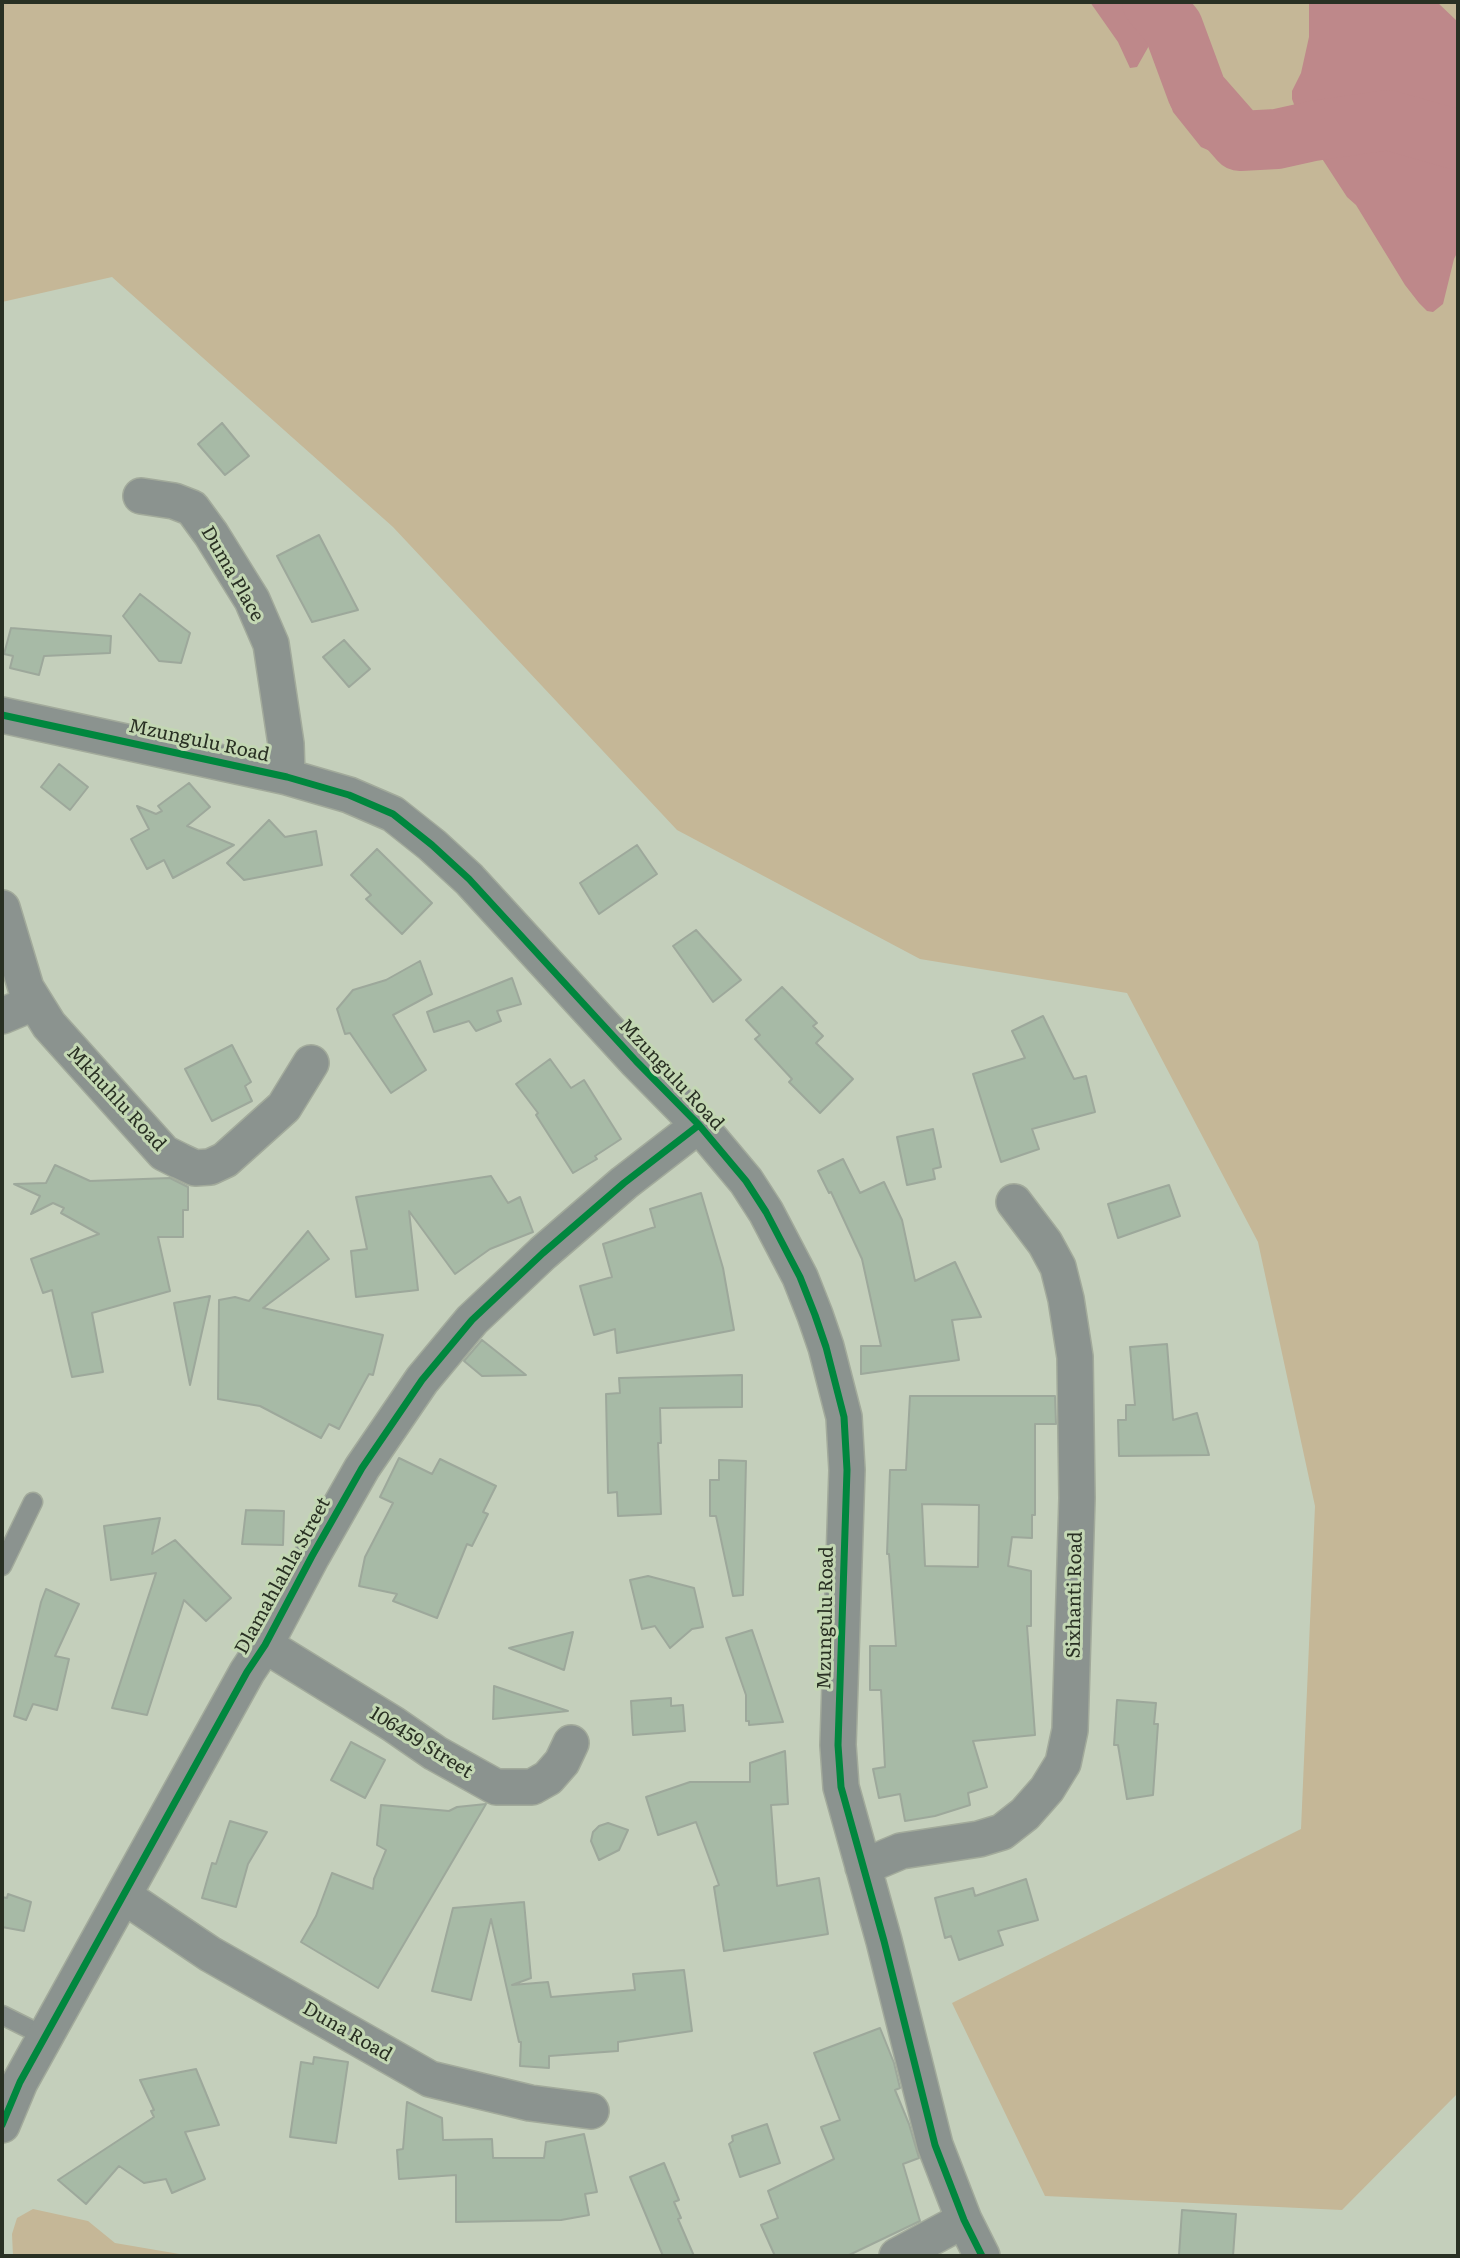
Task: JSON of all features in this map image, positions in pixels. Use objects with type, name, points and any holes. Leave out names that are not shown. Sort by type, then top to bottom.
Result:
[{"type":"street","name":"Duma Place","points":[[141,496],[174,501],[192,508],[252,600],[271,644],[286,744],[287,777]]},
{"type":"street","name":"Mzungulu Road","points":[[2,715],[287,777],[349,795],[393,814],[469,879],[699,1125],[746,1181],[800,1277],[826,1347],[845,1417],[847,1470],[838,1745],[841,1787],[884,1941],[934,2146],[982,2256]]},
{"type":"street","name":"Mkhuhlu Road","points":[[2,908],[33,1003],[62,1041],[164,1153],[195,1168],[210,1167],[225,1160],[284,1107],[311,1063]]},
{"type":"street","points":[[2,1016],[33,1003]]},
{"type":"street","name":"Dlamahlahla Street","points":[[2,2124],[20,2082],[247,1672],[265,1645],[312,1556],[362,1468],[422,1380],[472,1320],[543,1253],[624,1183],[699,1125]]},
{"type":"street","name":"Sixhanti Road","points":[[863,1867],[876,1859],[901,1851],[967,1841],[1002,1832],[1025,1814],[1047,1789],[1063,1763],[1070,1730],[1077,1498],[1074,1357],[1066,1299],[1058,1267],[1045,1243],[1014,1202]]},
{"type":"street","name":"106459 Street","points":[[265,1645],[393,1724],[435,1754],[496,1787],[532,1787],[548,1778],[562,1762],[570,1743]]},
{"type":"street","name":"Duna Road","points":[[124,1896],[210,1954],[430,2079],[530,2104],[592,2111]]},
{"type":"street","points":[[897,2256],[964,2220]]},
{"type":"lane","points":[[2,1566],[33,1502]]},
{"type":"lane","points":[[2,2015],[46,2037]]},
{"type":"shaded area","points":[[2,2],[1458,2],[1458,2093],[1342,2210],[1045,2196],[952,2003],[1301,1829],[1315,1506],[1258,1242],[1127,993],[920,959],[677,830],[393,527],[112,277],[2,302]]},
{"type":"shaded area","points":[[1090,2],[1182,2],[1191,22],[1201,86],[1224,108],[1228,120],[1231,131],[1223,145],[1210,151],[1201,147],[1173,112],[1162,80],[1165,29],[1159,28],[1137,67],[1130,68],[1118,42]]},
{"type":"shaded area","points":[[1309,2],[1437,2],[1458,22],[1458,251],[1443,304],[1433,312],[1427,311],[1405,285],[1356,205],[1347,197],[1319,154],[1307,117],[1295,107],[1292,91],[1301,73],[1309,37]]},
{"type":"shaded area","points":[[33,2209],[88,2221],[115,2243],[191,2256],[13,2256],[12,2234],[17,2218]]},
{"type":"building","points":[[222,423],[249,456],[225,475],[198,444]]},
{"type":"building","points":[[319,535],[358,610],[312,622],[277,556]]},
{"type":"building","points":[[140,594],[190,633],[181,663],[159,661],[123,616]]},
{"type":"building","points":[[11,628],[111,636],[110,653],[44,656],[39,675],[10,668],[13,656],[4,654]]},
{"type":"building","points":[[344,640],[370,669],[349,687],[323,657]]},
{"type":"building","points":[[59,764],[88,787],[70,810],[41,787]]},
{"type":"building","points":[[189,783],[210,807],[187,826],[234,845],[173,878],[164,860],[147,869],[131,839],[149,829],[137,806],[156,814],[162,811],[158,806]]},
{"type":"building","points":[[269,820],[285,837],[316,831],[322,865],[244,880],[227,863]]},
{"type":"building","points":[[637,845],[657,874],[599,914],[580,883]]},
{"type":"building","points":[[377,849],[432,903],[402,934],[366,899],[371,895],[351,875]]},
{"type":"building","points":[[696,930],[741,980],[713,1002],[673,946]]},
{"type":"building","points":[[420,961],[432,994],[393,1015],[426,1070],[391,1093],[350,1033],[345,1034],[337,1009],[353,990],[386,980]]},
{"type":"building","points":[[512,978],[521,1004],[497,1011],[501,1021],[476,1031],[469,1021],[434,1032],[427,1012]]},
{"type":"building","points":[[782,987],[817,1023],[813,1026],[823,1036],[816,1043],[853,1079],[820,1113],[789,1082],[792,1079],[755,1039],[760,1035],[746,1020]]},
{"type":"building","points":[[1043,1016],[1074,1079],[1086,1076],[1095,1112],[1032,1129],[1039,1149],[1001,1162],[973,1074],[1025,1058],[1012,1031]]},
{"type":"building","points":[[232,1045],[251,1082],[245,1086],[252,1101],[212,1121],[185,1069]]},
{"type":"building","points":[[550,1059],[571,1088],[584,1080],[621,1139],[595,1156],[597,1159],[573,1173],[536,1115],[538,1113],[516,1084]]},
{"type":"building","points":[[933,1129],[941,1167],[933,1169],[935,1179],[907,1185],[897,1137]]},
{"type":"building","points":[[843,1159],[860,1193],[884,1182],[902,1220],[915,1281],[955,1262],[981,1317],[952,1320],[959,1360],[861,1374],[861,1346],[881,1346],[862,1259],[831,1192],[829,1193],[818,1171]]},
{"type":"building","points":[[55,1165],[90,1181],[170,1178],[188,1187],[188,1210],[183,1210],[183,1237],[158,1237],[170,1291],[92,1313],[103,1372],[72,1377],[52,1290],[43,1293],[31,1259],[99,1234],[61,1213],[64,1208],[53,1203],[31,1214],[40,1196],[14,1184],[46,1183]]},
{"type":"building","points":[[491,1176],[508,1203],[520,1197],[533,1232],[490,1249],[455,1274],[409,1211],[418,1290],[356,1297],[351,1251],[367,1249],[356,1197]]},
{"type":"building","points":[[1169,1185],[1180,1216],[1118,1238],[1108,1204]]},
{"type":"building","points":[[701,1193],[723,1268],[734,1330],[617,1353],[615,1329],[594,1335],[580,1286],[612,1277],[603,1244],[655,1227],[650,1209]]},
{"type":"building","points":[[308,1231],[329,1259],[263,1308],[383,1335],[373,1375],[369,1374],[339,1429],[329,1424],[321,1438],[260,1406],[218,1399],[219,1300],[235,1297],[249,1301]]},
{"type":"building","points":[[210,1296],[190,1385],[174,1303]]},
{"type":"building","points":[[482,1340],[526,1375],[482,1376],[464,1361]]},
{"type":"building","points":[[1167,1344],[1173,1420],[1197,1413],[1209,1455],[1119,1456],[1118,1420],[1126,1420],[1126,1405],[1135,1405],[1130,1347]]},
{"type":"building","points":[[742,1375],[742,1407],[660,1408],[661,1443],[658,1443],[661,1514],[618,1516],[617,1492],[608,1493],[606,1394],[620,1393],[619,1378]]},
{"type":"building","points":[[910,1396],[1055,1396],[1056,1424],[1035,1424],[1035,1515],[1032,1515],[1032,1538],[1012,1537],[1008,1566],[1031,1571],[1031,1626],[1027,1626],[1035,1735],[973,1741],[987,1787],[968,1793],[970,1805],[935,1816],[905,1821],[900,1794],[879,1798],[873,1769],[885,1767],[881,1690],[870,1690],[870,1646],[896,1646],[887,1554],[890,1470],[906,1470]],"holes":[[[922,1504],[979,1505],[978,1567],[925,1566]]]},
{"type":"building","points":[[399,1458],[432,1474],[440,1459],[496,1486],[483,1512],[488,1514],[472,1546],[467,1544],[437,1618],[393,1601],[397,1594],[359,1586],[365,1557],[393,1503],[380,1497]]},
{"type":"building","points":[[719,1460],[746,1461],[743,1595],[733,1596],[716,1516],[710,1516],[710,1480],[719,1480]]},
{"type":"building","points":[[246,1510],[284,1511],[283,1545],[242,1544]]},
{"type":"building","points":[[160,1518],[152,1554],[175,1540],[231,1598],[206,1621],[184,1600],[147,1715],[112,1708],[156,1573],[111,1580],[104,1526]]},
{"type":"building","points":[[648,1576],[694,1588],[703,1627],[692,1629],[670,1648],[655,1626],[642,1629],[630,1580]]},
{"type":"building","points":[[46,1589],[79,1604],[55,1656],[69,1659],[57,1710],[33,1704],[26,1720],[14,1716]]},
{"type":"building","points":[[752,1630],[783,1722],[749,1725],[749,1721],[746,1721],[746,1695],[726,1638]]},
{"type":"building","points":[[573,1632],[564,1670],[509,1648]]},
{"type":"building","points":[[494,1686],[568,1711],[493,1719]]},
{"type":"building","points":[[671,1698],[671,1706],[683,1705],[685,1731],[633,1735],[631,1701]]},
{"type":"building","points":[[1117,1700],[1156,1703],[1154,1724],[1158,1724],[1153,1795],[1127,1799],[1118,1745],[1114,1745]]},
{"type":"building","points":[[351,1742],[385,1760],[365,1798],[331,1780]]},
{"type":"building","points":[[785,1751],[788,1804],[771,1805],[777,1886],[819,1878],[828,1934],[724,1951],[714,1887],[719,1885],[696,1822],[658,1835],[646,1797],[690,1782],[750,1782],[750,1763]]},
{"type":"building","points":[[486,1804],[378,1988],[301,1942],[316,1916],[332,1873],[373,1889],[374,1879],[386,1850],[377,1845],[381,1805],[449,1811],[457,1807]]},
{"type":"building","points":[[230,1821],[267,1832],[248,1864],[236,1907],[202,1898],[212,1863],[216,1864]]},
{"type":"building","points":[[608,1823],[628,1830],[619,1850],[599,1860],[591,1841],[593,1832]]},
{"type":"building","points":[[1026,1879],[1038,1920],[998,1931],[1003,1945],[959,1960],[951,1936],[945,1938],[935,1898],[973,1888],[975,1896]]},
{"type":"building","points":[[8,1894],[31,1902],[24,1931],[2,1927],[2,1897],[7,1898]]},
{"type":"building","points":[[524,1902],[531,1978],[512,1985],[548,1982],[551,1997],[635,1990],[633,1974],[684,1970],[692,2031],[618,2042],[618,2051],[549,2056],[549,2068],[520,2066],[521,2042],[491,1919],[471,2000],[432,1991],[453,1908]]},
{"type":"building","points":[[880,2028],[894,2063],[900,2088],[895,2090],[919,2158],[903,2164],[920,2221],[847,2256],[775,2256],[761,2225],[778,2218],[768,2191],[834,2159],[821,2127],[840,2120],[814,2053]]},
{"type":"building","points":[[314,2057],[348,2062],[336,2143],[290,2137],[301,2062],[313,2064]]},
{"type":"building","points":[[196,2069],[219,2125],[185,2132],[205,2179],[172,2193],[166,2179],[144,2183],[119,2166],[86,2204],[58,2180],[154,2117],[151,2111],[154,2110],[140,2080]]},
{"type":"building","points":[[407,2102],[442,2118],[443,2140],[492,2139],[493,2158],[544,2158],[546,2142],[584,2134],[597,2192],[585,2194],[589,2215],[561,2220],[456,2222],[456,2175],[399,2179],[397,2150],[403,2149]]},
{"type":"building","points":[[767,2124],[780,2163],[740,2177],[729,2144],[733,2141],[732,2136]]},
{"type":"building","points":[[664,2163],[679,2200],[674,2202],[681,2218],[678,2219],[694,2256],[663,2256],[630,2177]]},
{"type":"building","points":[[1182,2210],[1236,2214],[1233,2256],[1179,2255]]},
{"type":"waterway","points":[[1152,2],[1173,27],[1197,92],[1240,141],[1277,139],[1388,120],[1458,140]]},
{"type":"cycle path","points":[[2,715],[287,777],[349,795],[393,814],[469,879],[636,1061],[699,1125],[746,1181],[766,1212],[800,1277],[815,1315],[844,1417],[847,1470],[838,1745],[841,1787],[884,1941],[935,2145],[964,2220],[982,2256]]},
{"type":"cycle path","points":[[2,2125],[20,2082],[247,1672],[265,1645],[312,1556],[362,1468],[422,1380],[472,1320],[543,1253],[624,1183],[699,1125]]}]
